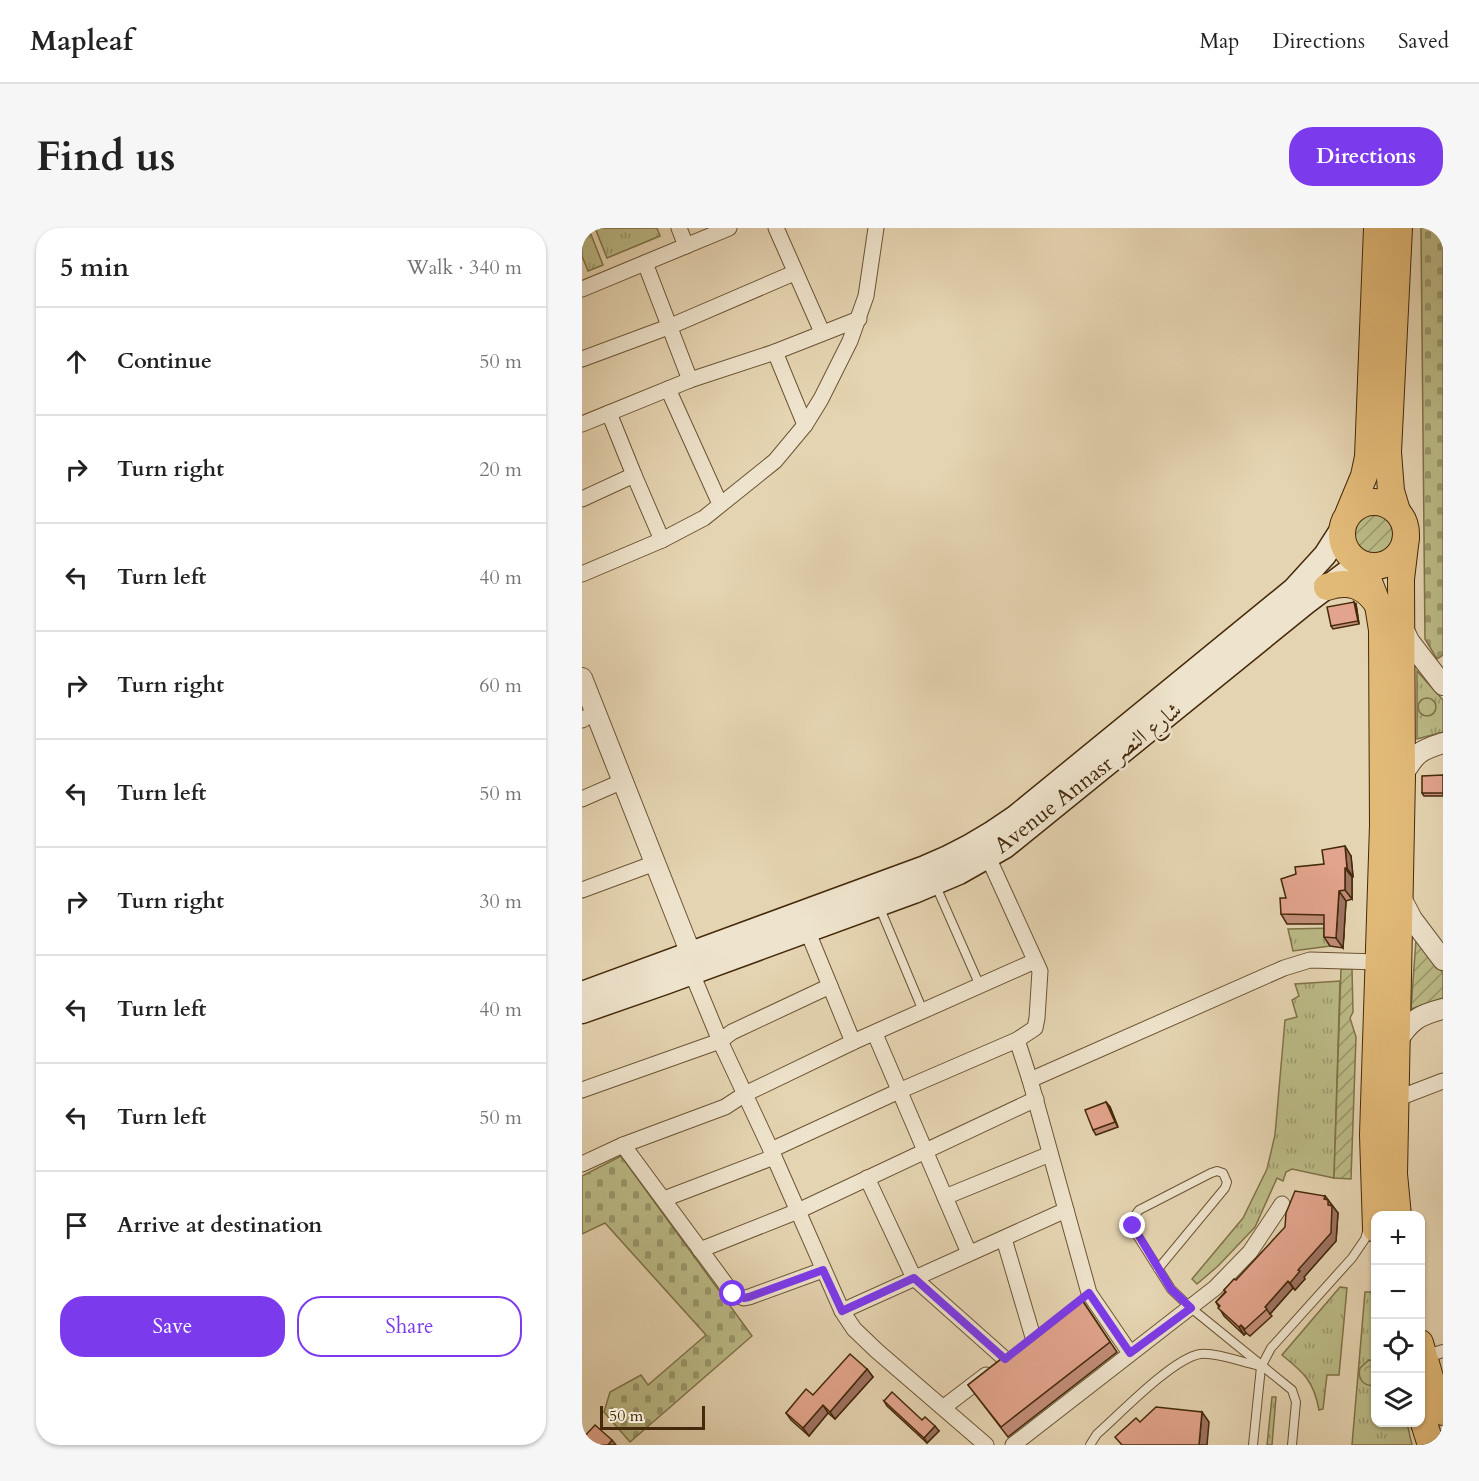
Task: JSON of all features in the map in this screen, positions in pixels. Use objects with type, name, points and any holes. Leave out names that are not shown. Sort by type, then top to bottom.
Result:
[{"type":"main road","points":[[1377,228],[1368,457],[1364,476],[1345,521],[1341,540],[1345,549],[1360,564],[1378,605],[1382,630],[1383,791],[1373,1135],[1381,1211]]},
{"type":"main road","points":[[1384,1211],[1394,1174],[1402,776],[1401,579],[1406,537],[1406,528],[1397,511],[1391,491],[1388,452],[1399,228]]},
{"type":"main road","points":[[1345,521],[1358,505],[1368,501],[1378,501],[1397,511]]},
{"type":"main road","name":"Avenue Annasr شارع النصر","points":[[590,1000],[693,963],[954,855],[989,836],[1016,817],[1294,589],[1325,555],[1345,521]]},
{"type":"main road","points":[[1360,564],[1381,566],[1390,562],[1398,555],[1406,537]]},
{"type":"main road","name":"Avenue Annasr شارع النصر","points":[[693,963],[807,930],[935,883],[988,857],[1013,841],[1327,587],[1360,564]]},
{"type":"main road","points":[[1327,587],[1350,584],[1362,588],[1378,605]]},
{"type":"main road","points":[[1429,1350],[1443,1413]]},
{"type":"main road","points":[[1425,1426],[1431,1445]]},
{"type":"street","points":[[679,228],[686,246]]},
{"type":"street","points":[[582,289],[729,228]]},
{"type":"street","points":[[776,228],[822,332]]},
{"type":"street","points":[[582,574],[662,540],[704,518],[775,461],[805,425],[837,370],[859,319],[870,275],[876,228]]},
{"type":"street","points":[[645,263],[690,380]]},
{"type":"street","points":[[582,359],[671,326],[794,273]]},
{"type":"street","points":[[582,424],[690,380],[775,352],[859,319]]},
{"type":"street","points":[[775,352],[805,425]]},
{"type":"street","points":[[668,389],[720,504]]},
{"type":"street","points":[[609,413],[662,540]]},
{"type":"street","points":[[582,499],[634,475]]},
{"type":"street","points":[[1401,623],[1409,641],[1443,685]]},
{"type":"street","points":[[582,678],[589,716],[622,781],[655,863],[693,963],[696,983],[842,1311],[854,1329],[877,1351],[986,1445]]},
{"type":"street","points":[[1402,776],[1414,756],[1427,748],[1443,743]]},
{"type":"street","points":[[582,799],[622,781]]},
{"type":"street","points":[[664,1199],[773,1153],[899,1091],[1017,1040],[1035,1028],[1040,971],[988,857]]},
{"type":"street","points":[[582,890],[655,863]]},
{"type":"street","points":[[1400,896],[1412,919],[1443,960]]},
{"type":"street","points":[[807,930],[853,1042]]},
{"type":"street","points":[[1030,1080],[1284,968],[1310,960],[1379,962]]},
{"type":"street","points":[[582,1164],[623,1145],[725,1107],[745,1094],[853,1042],[1035,961]]},
{"type":"street","points":[[582,1090],[720,1041],[732,1032],[830,986]]},
{"type":"street","points":[[1397,1042],[1406,1027],[1416,1019],[1429,1012],[1443,1009]]},
{"type":"street","points":[[874,1034],[969,1253]]},
{"type":"street","points":[[1017,1040],[1036,1098],[1066,1210],[1085,1296],[1130,1353]]},
{"type":"street","points":[[1396,1099],[1443,1081]]},
{"type":"street","points":[[700,1250],[798,1211],[1036,1098]]},
{"type":"street","points":[[623,1145],[733,1294],[744,1298],[823,1270]]},
{"type":"street","points":[[945,1197],[1050,1154]]},
{"type":"street","points":[[867,1178],[914,1278],[1019,1348]]},
{"type":"street","points":[[1012,1445],[1191,1308],[1234,1270],[1250,1252],[1282,1204]]},
{"type":"street","points":[[842,1311],[1066,1210]]},
{"type":"street","points":[[1004,1239],[1019,1348]]},
{"type":"street","points":[[944,1407],[1049,1325]]},
{"type":"lane","points":[[935,883],[980,986]]},
{"type":"lane","points":[[879,904],[923,1011]]},
{"type":"lane","points":[[1158,1269],[1225,1188],[1227,1182],[1223,1173],[1217,1171],[1211,1173],[1144,1207],[1133,1220],[1135,1232],[1158,1269],[1171,1289],[1261,1367],[1292,1390],[1295,1396],[1292,1445]]},
{"type":"lane","points":[[1253,1445],[1261,1367],[1271,1348],[1352,1258],[1371,1232]]},
{"type":"lane","points":[[1090,1445],[1097,1434],[1168,1371],[1193,1356],[1209,1354],[1261,1367]]},
{"type":"green space","points":[[595,228],[657,228],[660,236],[607,258]]},
{"type":"green space","points":[[1421,228],[1443,228],[1443,655],[1437,659],[1425,639]]},
{"type":"green space","points":[[590,232],[603,265],[588,271],[582,256],[582,236]]},
{"type":"green space","points":[[1374,510],[1391,517],[1398,534],[1391,551],[1374,558],[1357,551],[1350,534],[1357,517]]},
{"type":"green space","points":[[1417,671],[1443,700],[1443,732],[1417,739]]},
{"type":"green space","points":[[1427,698],[1433,701],[1436,707],[1433,713],[1427,716],[1421,713],[1418,707],[1421,701]]},
{"type":"green space","points":[[1337,928],[1337,930],[1344,930],[1344,938],[1331,937],[1330,946],[1293,951],[1288,929]]},
{"type":"green space","points":[[1416,940],[1443,973],[1443,998],[1411,1009]]},
{"type":"green space","points":[[1341,969],[1352,969],[1353,1012],[1350,1018],[1356,1037],[1351,1179],[1334,1178]]},
{"type":"green space","points":[[1340,981],[1334,1178],[1292,1169],[1286,1172],[1283,1181],[1277,1178],[1255,1227],[1218,1266],[1197,1284],[1192,1279],[1243,1218],[1267,1169],[1275,1135],[1285,1020],[1297,1017],[1292,1000],[1299,996],[1295,984]]},
{"type":"green space","points":[[621,1156],[752,1336],[630,1442],[604,1412],[610,1392],[641,1375],[648,1385],[706,1335],[605,1223],[582,1234],[582,1176]]},
{"type":"green space","points":[[1340,1287],[1347,1288],[1339,1375],[1327,1375],[1323,1409],[1319,1410],[1311,1384],[1282,1355]]},
{"type":"green space","points":[[1365,1292],[1371,1292],[1371,1427],[1408,1427],[1412,1445],[1352,1445]]},
{"type":"green space","points":[[1371,1360],[1371,1385],[1361,1379],[1360,1368]]},
{"type":"green space","points":[[1272,1397],[1276,1397],[1272,1445],[1267,1445]]},
{"type":"building","points":[[1354,602],[1358,621],[1331,626],[1327,607]]},
{"type":"building","points":[[1443,775],[1443,793],[1422,793],[1422,776]]},
{"type":"building","points":[[1345,846],[1347,868],[1345,868],[1345,890],[1339,891],[1336,938],[1324,937],[1324,915],[1281,914],[1280,898],[1286,898],[1281,879],[1296,874],[1295,867],[1324,864],[1322,850]]},
{"type":"building","points":[[1106,1102],[1115,1122],[1093,1130],[1085,1110]]},
{"type":"building","points":[[1295,1191],[1325,1196],[1324,1199],[1328,1200],[1328,1205],[1332,1206],[1331,1233],[1298,1270],[1300,1271],[1290,1283],[1288,1281],[1265,1307],[1267,1309],[1245,1329],[1241,1325],[1239,1327],[1218,1308],[1220,1306],[1216,1302],[1234,1279],[1236,1280],[1285,1227],[1286,1213]]},
{"type":"building","points":[[1080,1297],[1110,1342],[1001,1427],[968,1385]]},
{"type":"building","points":[[850,1354],[867,1369],[830,1412],[823,1405],[803,1428],[786,1413],[806,1389],[813,1395]]},
{"type":"building","points":[[892,1392],[922,1420],[925,1417],[935,1426],[924,1438],[884,1401]]},
{"type":"building","points":[[1156,1407],[1202,1412],[1199,1445],[1122,1445],[1115,1437],[1136,1418],[1140,1422]]},
{"type":"building","points":[[595,1425],[612,1440],[608,1445],[582,1445],[582,1439]]},
{"type":"route","points":[[733,1294],[744,1298],[749,1297],[823,1270],[842,1311],[914,1278],[1005,1359],[1089,1293],[1130,1353],[1191,1308],[1171,1289],[1133,1226]]}]
